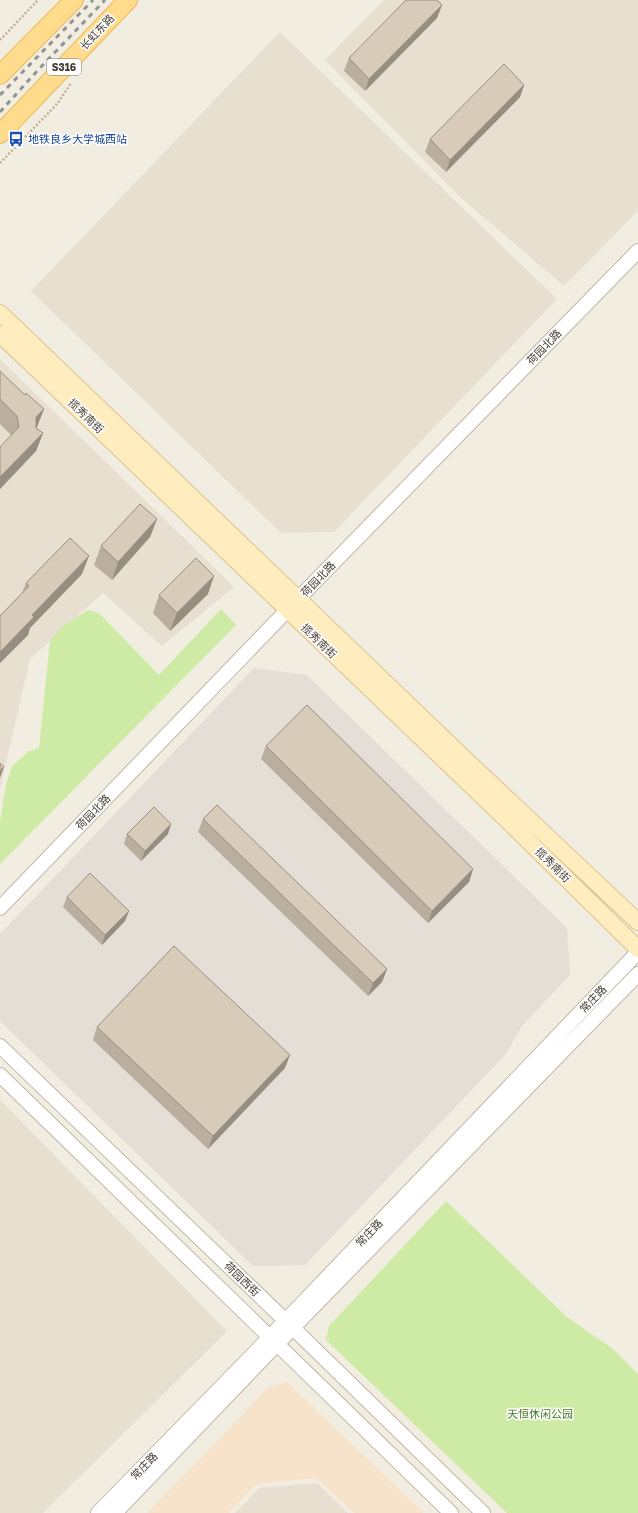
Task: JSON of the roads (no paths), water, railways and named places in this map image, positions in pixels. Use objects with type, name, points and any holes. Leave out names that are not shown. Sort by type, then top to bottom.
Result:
[{"type":"main road","points":[[0,76],[74,0]]},
{"type":"main road","name":"长虹东路","points":[[0,134],[128,0]]},
{"type":"main road","name":"揽秀南街","points":[[0,313],[638,950]]},
{"type":"main road","name":"揽秀南街","points":[[0,334],[293,605],[461,755],[638,922]]},
{"type":"street","name":"荷园北路","points":[[0,908],[638,251]]},
{"type":"street","name":"常庄路","points":[[289,1324],[638,950]]},
{"type":"street","name":"常庄路","points":[[98,1513],[638,974]]},
{"type":"street","name":"荷园西街","points":[[0,1046],[483,1513]]},
{"type":"street","name":"荷园西街","points":[[0,1075],[451,1513]]},
{"type":"street","name":"常庄路","points":[[115,1513],[273,1340]]},
{"type":"railway","points":[[0,95],[93,0]]},
{"type":"railway","points":[[0,112],[105,0]]},
{"type":"place","name":"地铁良乡大学城西站","points":[[16,139]]},
{"type":"park label","name":"天恒休闲公园","points":[[540,1414]]}]
